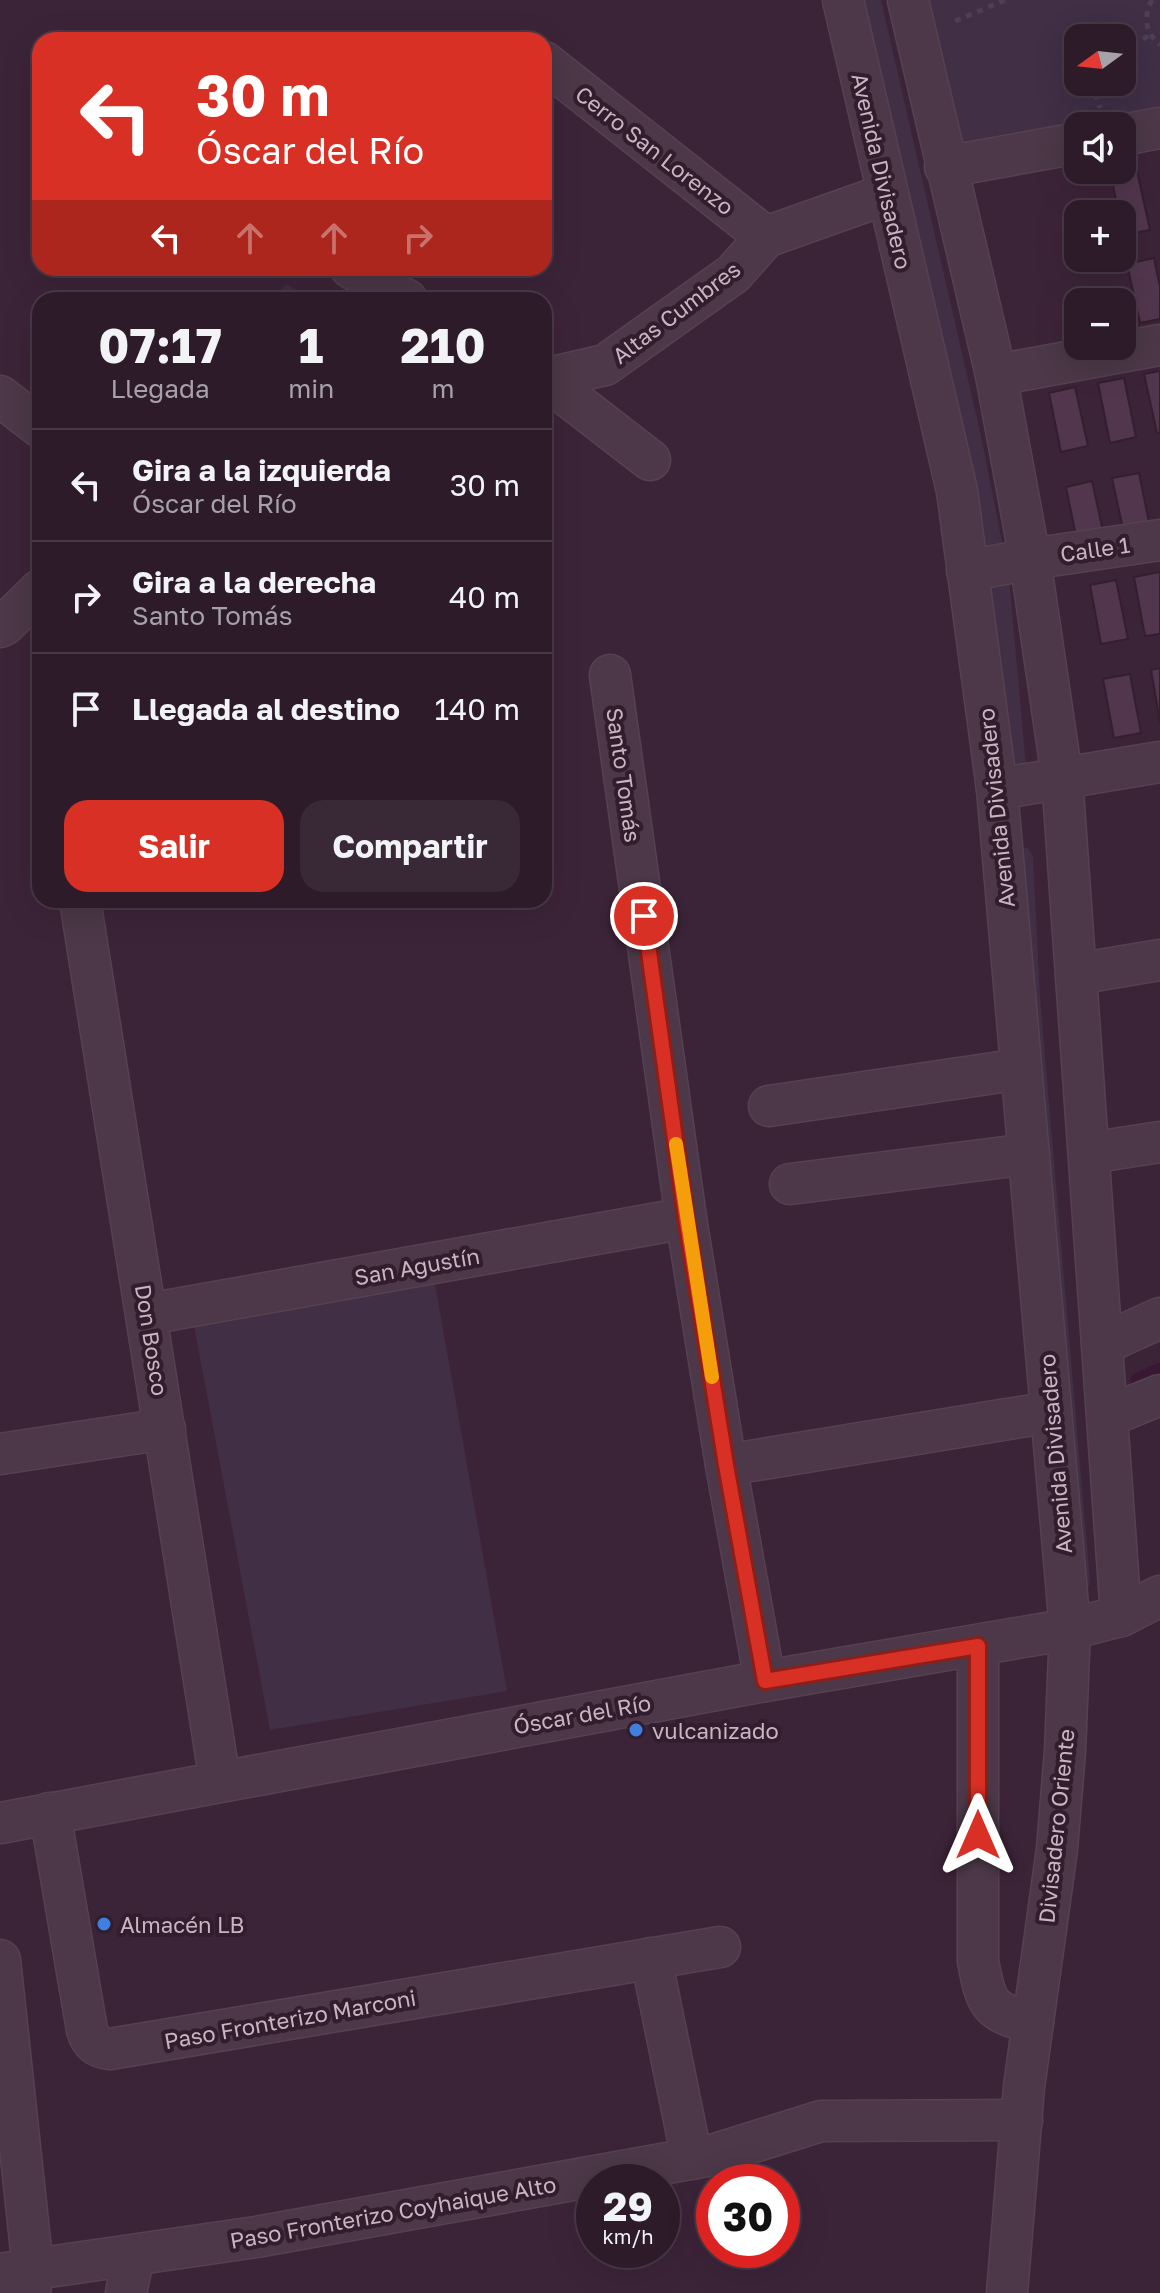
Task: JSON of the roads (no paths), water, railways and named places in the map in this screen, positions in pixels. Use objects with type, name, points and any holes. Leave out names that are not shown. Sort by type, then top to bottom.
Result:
[{"type":"street","name":"Avenida Divisadero","points":[[843,0],[957,491],[997,789],[1070,1629]]},
{"type":"street","points":[[908,0],[996,375],[1030,559],[1062,777],[1121,1616]]},
{"type":"street","name":"Cerro San Lorenzo","points":[[552,68],[766,237]]},
{"type":"street","points":[[1136,132],[1160,128]]},
{"type":"street","points":[[945,167],[1064,146]]},
{"type":"street","name":"Altas Cumbres","points":[[552,376],[605,365],[733,274],[766,237],[887,194]]},
{"type":"street","points":[[365,276],[393,292]]},
{"type":"street","points":[[996,375],[1160,345]]},
{"type":"street","points":[[552,383],[650,460]]},
{"type":"street","points":[[0,396],[32,421]]},
{"type":"street","name":"Calle 1","points":[[967,571],[1160,540]]},
{"type":"street","points":[[0,627],[32,598]]},
{"type":"street","name":"Santo Tomás","points":[[610,675],[686,1218],[765,1681]]},
{"type":"street","points":[[997,789],[1160,762]]},
{"type":"street","name":"Don Bosco","points":[[81,908],[220,1781]]},
{"type":"street","points":[[1076,974],[1160,960]]},
{"type":"street","points":[[769,1106],[1021,1069]]},
{"type":"street","points":[[1089,1153],[1160,1142]]},
{"type":"street","points":[[790,1184],[1029,1154]]},
{"type":"street","name":"San Agustín","points":[[148,1314],[686,1218]]},
{"type":"street","points":[[1103,1344],[1160,1318]]},
{"type":"street","points":[[1108,1416],[1160,1395]]},
{"type":"street","points":[[726,1465],[1051,1412]]},
{"type":"street","points":[[0,1454],[165,1429]]},
{"type":"street","name":"Óscar del Río","points":[[0,1823],[765,1681],[1070,1629],[1121,1616],[1160,1596]]},
{"type":"street","name":"Divisadero Oriente","points":[[1007,2293],[1024,2087],[1057,1849],[1070,1629]]},
{"type":"street","points":[[978,1646],[978,1961],[987,2000],[1005,2016],[1033,2023]]},
{"type":"street","name":"Paso Fronterizo Marconi","points":[[50,1813],[87,2030],[96,2045],[103,2049],[720,1947]]},
{"type":"street","points":[[651,1958],[692,2159]]},
{"type":"street","points":[[0,1960],[21,2279]]},
{"type":"street","name":"Paso Fronterizo Coyhaique Alto","points":[[21,2279],[134,2255],[256,2237],[692,2159],[821,2121],[1022,2120]]},
{"type":"street","points":[[126,2293],[134,2255]]},
{"type":"waterway","points":[[1136,1379],[1160,1368]]},
{"type":"place","name":"vulcanizado","points":[[636,1730]]},
{"type":"place","name":"Almacén LB","points":[[104,1924]]}]
